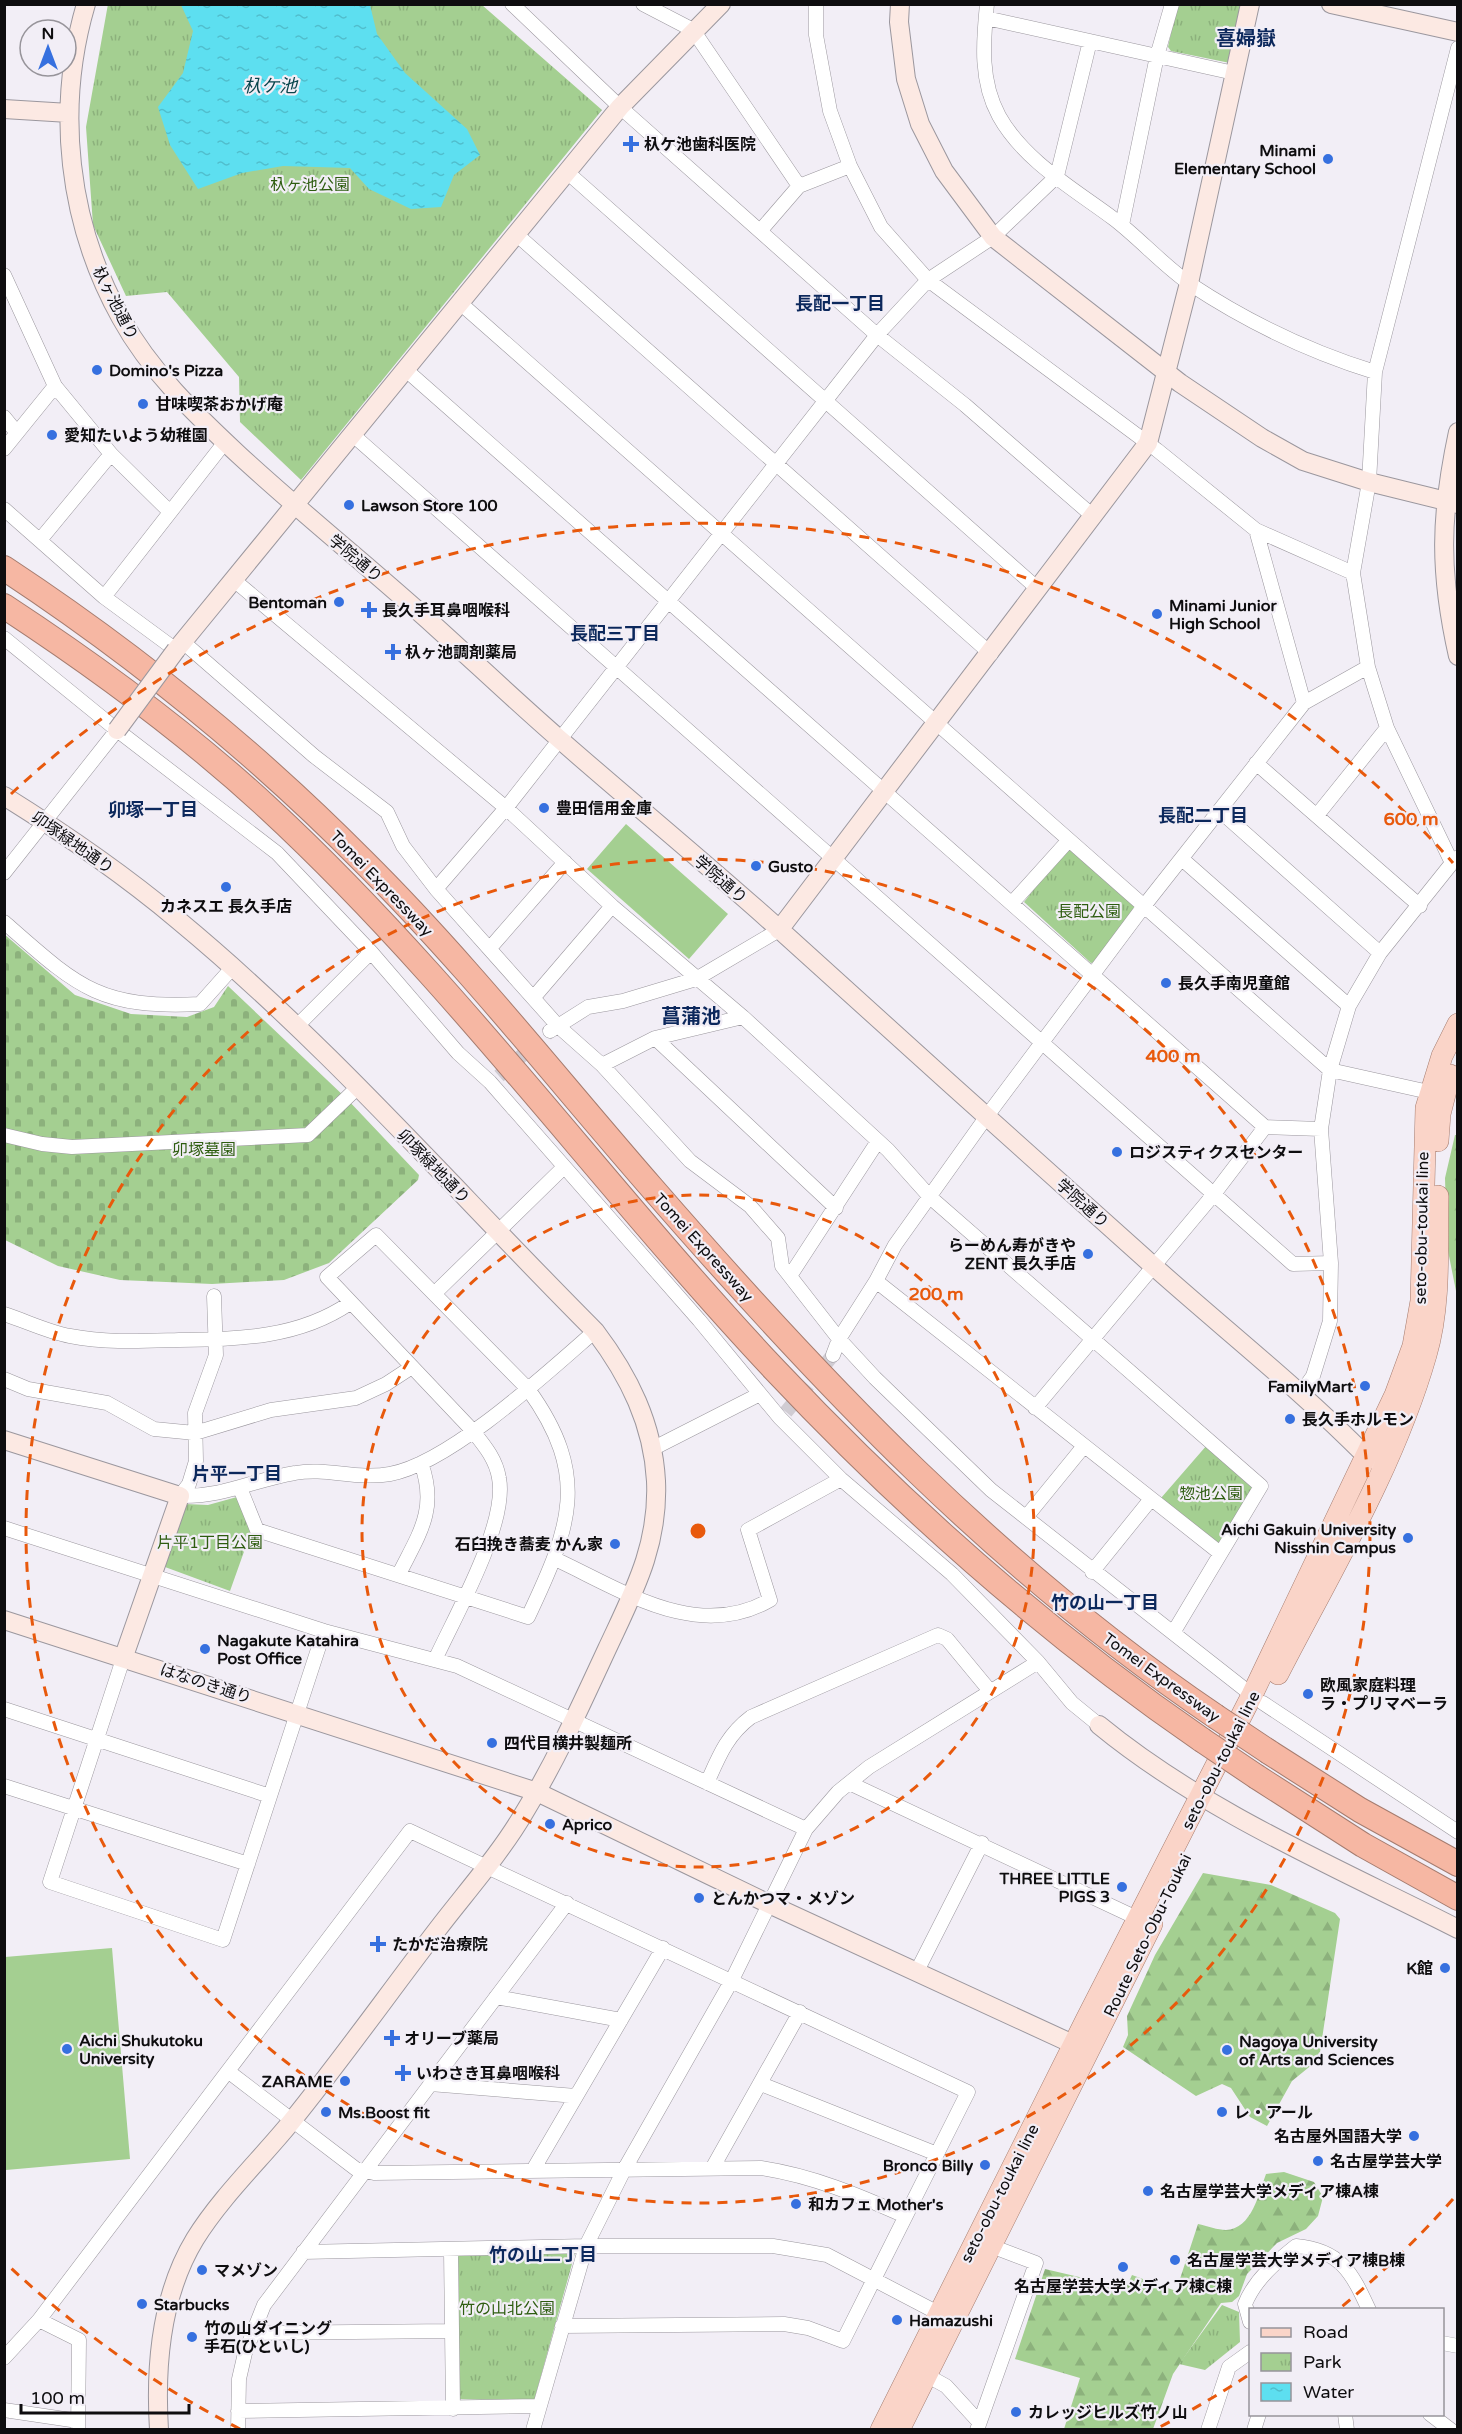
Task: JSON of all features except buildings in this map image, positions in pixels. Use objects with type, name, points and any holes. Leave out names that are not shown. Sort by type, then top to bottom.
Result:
[{"type":"highway","name":"Tomei Expressway","points":[[4,568],[141,663],[290,789],[365,863],[506,1015],[666,1204],[793,1347],[954,1509],[1117,1646],[1215,1716],[1360,1810],[1458,1863]]},
{"type":"highway","name":"Tomei Expressway","points":[[4,606],[115,683],[192,743],[268,808],[408,952],[481,1033],[682,1268],[860,1458],[934,1530],[1102,1669],[1202,1740],[1363,1845],[1458,1898]]},
{"type":"highway","points":[[1360,1810],[1458,1855]]},
{"type":"main road","name":"seto-obu-toukai line","points":[[881,2430],[1139,1918],[1208,1798],[1376,1460],[1413,1346],[1421,1301],[1424,1131],[1443,1097],[1448,1040],[1458,1024]]},
{"type":"main road","points":[[1443,1097],[1458,1054]]},
{"type":"main road","name":"Route Seto-Obu-Toukai","points":[[899,2430],[991,2246],[1208,1798]]},
{"type":"street","name":"杁ヶ池通り","points":[[86,4],[77,41],[69,113],[74,181],[96,269],[143,353],[181,398],[295,506]]},
{"type":"street","points":[[644,4],[693,30],[799,186]]},
{"type":"street","points":[[4,873],[46,822],[180,646],[459,302],[620,107],[721,4]]},
{"type":"street","points":[[816,4],[816,35],[830,111],[850,166],[881,227],[928,280],[1148,444],[1256,530],[1353,573]]},
{"type":"street","points":[[900,4],[899,22],[906,79],[920,123],[944,171],[993,237],[1167,371],[1262,438],[1303,461],[1369,482],[1451,502]]},
{"type":"street","points":[[1122,225],[1157,56],[1172,4]]},
{"type":"street","points":[[554,1028],[588,1007],[623,1001],[696,979],[779,930],[936,722],[991,654],[1148,444],[1189,283],[1250,4]]},
{"type":"street","points":[[1331,4],[1458,32]]},
{"type":"street","points":[[520,7],[620,107],[877,335],[965,405],[1094,517]]},
{"type":"street","points":[[1234,73],[1090,41],[986,11],[984,61],[988,90],[999,117],[1029,154],[1122,225],[1189,283],[1282,339],[1323,356],[1375,372]]},
{"type":"street","points":[[436,889],[506,808],[877,335],[928,280],[993,237],[1057,176],[1090,41]]},
{"type":"street","points":[[1301,1393],[1313,1376],[1328,1330],[1332,1303],[1321,1130],[1330,1070],[1349,1006],[1380,953],[1455,860],[1386,728],[1368,667],[1353,573],[1369,482],[1375,372],[1458,48]]},
{"type":"street","points":[[4,109],[69,113]]},
{"type":"street","points":[[761,230],[799,186],[850,166]]},
{"type":"street","points":[[567,172],[1038,589]]},
{"type":"street","points":[[516,234],[774,465],[991,654]]},
{"type":"street","points":[[4,275],[55,386],[111,454],[169,511]]},
{"type":"street","points":[[459,302],[1330,1070],[1443,1097]]},
{"type":"street","points":[[406,370],[1265,1127],[1321,1130]]},
{"type":"street","points":[[4,449],[55,386]]},
{"type":"street","points":[[4,417],[17,433]]},
{"type":"street","points":[[1458,432],[1451,502],[1442,543],[1450,622],[1458,656]]},
{"type":"street","points":[[353,435],[832,860],[1293,1264],[1331,1263]]},
{"type":"street","points":[[104,597],[225,442]]},
{"type":"street","points":[[40,540],[111,454]]},
{"type":"street","name":"学院通り","points":[[295,506],[409,602],[559,739],[779,930],[1147,1261],[1376,1460]]},
{"type":"street","points":[[4,509],[104,597],[180,646],[314,756],[387,812],[403,846],[436,889],[534,997],[554,1028],[603,1065],[690,1161],[750,1206],[778,1238],[782,1266],[839,1340],[991,1490],[1027,1516],[1092,1572],[1258,1699],[1458,1832]]},
{"type":"street","points":[[1256,530],[1304,702]]},
{"type":"street","points":[[235,581],[506,808],[612,906],[743,1017],[878,1141],[930,1197],[1094,1337],[1261,1486],[1173,1633]]},
{"type":"street","points":[[4,638],[117,730],[276,853],[371,952],[458,1053],[495,1079],[564,1167],[760,1394],[783,1415],[841,1479],[952,1574],[1038,1662],[1072,1702],[1129,1750],[1208,1798],[1286,1843],[1458,1929]]},
{"type":"street","points":[[833,1355],[839,1340],[876,1281],[895,1245],[987,1116],[1144,906],[1304,702],[1368,667]]},
{"type":"street","points":[[1318,814],[1386,728]]},
{"type":"street","points":[[1256,763],[1318,814],[1420,906]]},
{"type":"street","name":"卯塚緑地通り","points":[[4,796],[46,822],[132,884],[233,967],[357,1088],[595,1331],[636,1396],[652,1449],[656,1483],[654,1518],[644,1568],[634,1595],[575,1721],[522,1817],[292,2121],[194,2240],[168,2308],[162,2336],[157,2396],[159,2430]]},
{"type":"street","points":[[1220,811],[1380,953]]},
{"type":"street","points":[[1012,903],[1068,841]]},
{"type":"street","points":[[1182,859],[1349,1006]]},
{"type":"street","points":[[490,948],[565,862]]},
{"type":"street","points":[[534,997],[612,906]]},
{"type":"street","points":[[4,922],[73,980],[96,993],[122,1001],[158,1006],[200,1004],[233,967]]},
{"type":"street","points":[[296,1027],[371,952]]},
{"type":"street","points":[[603,1065],[656,1038],[743,1017]]},
{"type":"street","points":[[656,1038],[837,1208]]},
{"type":"street","points":[[4,1135],[42,1144],[72,1147],[308,1135],[357,1088]]},
{"type":"street","points":[[1035,1408],[1094,1337],[1147,1261],[1214,1194],[1265,1127]]},
{"type":"street","points":[[790,1276],[837,1208],[878,1141]]},
{"type":"street","points":[[435,1293],[564,1167]]},
{"type":"street","points":[[240,1488],[257,1530],[399,1575],[463,1596],[528,1617],[555,1559],[566,1524],[567,1476],[556,1434],[547,1416],[528,1389],[376,1235],[327,1277],[472,1430],[491,1454],[499,1478],[500,1502],[490,1539],[463,1596],[435,1660]]},
{"type":"street","points":[[876,1281],[1220,1553]]},
{"type":"street","points":[[214,1296],[217,1339],[214,1364],[195,1413],[196,1461],[189,1484],[180,1496],[152,1575],[50,1882],[223,1940],[324,1631]]},
{"type":"street","points":[[4,1314],[67,1336],[112,1342],[217,1339],[268,1336],[301,1327],[337,1312],[350,1303]]},
{"type":"street","points":[[4,1440],[180,1496],[206,1496],[296,1473],[375,1477],[421,1463],[472,1430],[528,1389],[595,1331]]},
{"type":"street","points":[[4,1379],[36,1391],[107,1403],[154,1429],[195,1433],[271,1410],[356,1398],[386,1384],[412,1366]]},
{"type":"street","points":[[652,1449],[760,1394]]},
{"type":"street","points":[[1027,1516],[1084,1446]]},
{"type":"street","points":[[399,1575],[424,1525],[429,1509],[427,1480],[421,1463]]},
{"type":"street","points":[[555,1559],[669,1611],[694,1617],[726,1616],[762,1605],[770,1600],[748,1530],[841,1479]]},
{"type":"street","points":[[1092,1572],[1150,1499]]},
{"type":"street","points":[[4,1527],[324,1631],[457,1666],[806,1829]]},
{"type":"street","name":"はなのき通り","points":[[4,1620],[124,1656],[537,1792],[769,1904],[1075,2045]]},
{"type":"street","points":[[707,1783],[724,1744],[734,1730],[751,1717],[938,1635],[947,1639],[990,1691]]},
{"type":"street","points":[[533,2430],[538,2406],[586,2246],[624,2170],[732,1980],[806,1829],[838,1792],[869,1767],[1038,1662]]},
{"type":"street","points":[[4,1709],[270,1796]]},
{"type":"street","points":[[849,1783],[1139,1918]]},
{"type":"street","points":[[4,1786],[248,1864]]},
{"type":"street","points":[[4,2358],[39,2320],[410,1831],[968,2092],[843,2341],[808,2328],[784,2324],[562,2326]]},
{"type":"street","points":[[917,1971],[982,1843]]},
{"type":"street","points":[[238,2430],[239,2379],[264,2305],[567,1903]]},
{"type":"street","points":[[533,2170],[663,1948]]},
{"type":"street","points":[[496,1997],[621,2020]]},
{"type":"street","points":[[712,2167],[800,2012]]},
{"type":"street","points":[[229,2072],[356,2169],[364,2171],[374,2173],[761,2168],[793,2173],[833,2184],[905,2216]]},
{"type":"street","points":[[430,2084],[576,2096]]},
{"type":"street","points":[[761,2084],[937,2154]]},
{"type":"street","points":[[303,2252],[451,2251],[586,2246],[772,2246],[827,2255],[875,2278],[938,2313]]},
{"type":"street","points":[[978,2426],[1036,2262],[991,2246]]},
{"type":"street","points":[[1249,2316],[1245,2304],[1250,2291],[1273,2265],[1296,2246],[1312,2247],[1327,2253],[1353,2275],[1368,2308]]},
{"type":"street","points":[[451,2251],[453,2409]]},
{"type":"street","points":[[4,2410],[78,2425],[79,2340],[39,2320]]},
{"type":"street","points":[[253,2333],[452,2331]]},
{"type":"street","points":[[1208,2430],[1229,2367],[1249,2353]]},
{"type":"street","points":[[926,2375],[946,2386],[978,2426]]},
{"type":"street","points":[[238,2411],[538,2406]]},
{"type":"street","points":[[1431,2416],[1451,2430]]},
{"type":"green space","name":"杁ヶ池公園","points":[[108,4],[482,5],[602,110],[301,480],[240,422],[239,377],[167,292],[126,296],[93,225],[86,127]]},
{"type":"green space","points":[[1177,5],[1244,5],[1230,63],[1171,51],[1168,47]]},
{"type":"green space","points":[[626,824],[728,914],[689,959],[587,869]]},
{"type":"green space","name":"長配公園","points":[[1067,847],[1137,904],[1100,961],[1091,963],[1024,902]]},
{"type":"green space","name":"卯塚墓園","points":[[4,934],[75,995],[131,1014],[187,1017],[214,1007],[228,986],[346,1098],[419,1175],[418,1180],[329,1263],[284,1280],[212,1284],[120,1280],[58,1266],[5,1240]]},
{"type":"green space","points":[[1455,1135],[1458,1135],[1457,1296],[1447,1246],[1445,1178]]},
{"type":"green space","name":"惣池公園","points":[[1207,1445],[1257,1486],[1221,1546],[1161,1498]]},
{"type":"green space","name":"片平1丁目公園","points":[[237,1497],[251,1532],[230,1591],[165,1567],[185,1504],[208,1505]]},
{"type":"green space","points":[[1203,1873],[1271,1885],[1335,1913],[1340,1919],[1319,2059],[1292,2081],[1267,2126],[1250,2117],[1231,2088],[1222,2084],[1196,2096],[1123,2047],[1128,2035],[1127,2016],[1155,1955]]},
{"type":"green space","name":"Aichi Shukutoku University","points":[[112,1948],[130,2159],[6,2170],[5,1957]]},
{"type":"green space","points":[[1284,2172],[1314,2182],[1323,2197],[1318,2216],[1306,2229],[1277,2243],[1247,2274],[1239,2296],[1232,2302],[1221,2303],[1173,2374],[1153,2429],[1064,2429],[1080,2378],[1015,2359],[1045,2269],[1126,2288],[1132,2275],[1176,2291],[1198,2224],[1226,2230],[1242,2224],[1253,2209],[1266,2174]]},
{"type":"green space","name":"竹の山北公園","points":[[575,2253],[534,2401],[458,2399],[456,2256]]},
{"type":"green space","points":[[1222,2305],[1239,2312],[1240,2342],[1205,2370],[1179,2364]]},
{"type":"water","name":"杁ケ池","points":[[181,5],[370,5],[377,34],[405,73],[467,129],[480,155],[454,175],[441,207],[411,209],[369,189],[350,168],[283,166],[242,173],[198,189],[170,145],[158,107],[183,73],[193,31]]},
{"type":"tunnel","points":[[499,1076],[550,1031]]},
{"type":"tunnel","points":[[786,1412],[833,1355]]},
{"type":"place","name":"杁ケ池歯科医院","points":[[631,144]]},
{"type":"place","name":"Minami Elementary School","points":[[1328,159]]},
{"type":"place","name":"Domino's Pizza","points":[[97,370]]},
{"type":"place","name":"甘味喫茶おかげ庵","points":[[143,404]]},
{"type":"place","name":"愛知たいよう幼稚園","points":[[52,435]]},
{"type":"place","name":"Lawson Store 100","points":[[349,505]]},
{"type":"place","name":"Bentoman","points":[[339,602]]},
{"type":"place","name":"長久手耳鼻咽喉科","points":[[369,610]]},
{"type":"place","name":"Minami Junior High School","points":[[1157,614]]},
{"type":"place","name":"杁ヶ池調剤薬局","points":[[393,652]]},
{"type":"place","name":"豊田信用金庫","points":[[544,808]]},
{"type":"place","name":"Gusto","points":[[756,866]]},
{"type":"place","name":"カネスエ 長久手店","points":[[226,887]]},
{"type":"place","name":"長久手南児童館","points":[[1166,983]]},
{"type":"place","name":"ロジスティクスセンター","points":[[1117,1152]]},
{"type":"place","name":"らーめん寿がきや ZENT 長久手店","points":[[1088,1254]]},
{"type":"place","name":"FamilyMart","points":[[1365,1386]]},
{"type":"place","name":"長久手ホルモン","points":[[1290,1419]]},
{"type":"place","name":"Aichi Gakuin University Nisshin Campus","points":[[1408,1538]]},
{"type":"place","name":"石臼挽き蕎麦 かん家","points":[[615,1544]]},
{"type":"place","name":"Nagakute Katahira Post Office","points":[[205,1649]]},
{"type":"place","name":"欧風家庭料理 ラ・プリマベーラ","points":[[1308,1694]]},
{"type":"place","name":"四代目横井製麺所","points":[[492,1743]]},
{"type":"place","name":"Aprico","points":[[550,1824]]},
{"type":"place","name":"THREE LITTLE PIGS 3","points":[[1122,1887]]},
{"type":"place","name":"とんかつマ・メゾン","points":[[699,1898]]},
{"type":"place","name":"たかだ治療院","points":[[378,1944]]},
{"type":"place","name":"K館","points":[[1445,1968]]},
{"type":"place","name":"オリーブ薬局","points":[[392,2038]]},
{"type":"place","name":"Aichi Shukutoku University","points":[[67,2049]]},
{"type":"place","name":"Nagoya University of Arts and Sciences","points":[[1227,2050]]},
{"type":"place","name":"いわさき耳鼻咽喉科","points":[[403,2073]]},
{"type":"place","name":"ZARAME","points":[[345,2081]]},
{"type":"place","name":"Ms.Boost fit","points":[[326,2112]]},
{"type":"place","name":"レ・アール","points":[[1222,2112]]},
{"type":"place","name":"名古屋外国語大学","points":[[1414,2136]]},
{"type":"place","name":"名古屋学芸大学","points":[[1318,2161]]},
{"type":"place","name":"Bronco Billy","points":[[985,2165]]},
{"type":"place","name":"名古屋学芸大学メディア棟A棟","points":[[1148,2191]]},
{"type":"place","name":"和カフェ Mother's","points":[[796,2204]]},
{"type":"place","name":"名古屋学芸大学メディア棟B棟","points":[[1175,2260]]},
{"type":"place","name":"名古屋学芸大学メディア棟C棟","points":[[1123,2267]]},
{"type":"place","name":"マメゾン","points":[[202,2270]]},
{"type":"place","name":"Starbucks","points":[[142,2304]]},
{"type":"place","name":"Hamazushi","points":[[897,2320]]},
{"type":"place","name":"竹の山ダイニング 手石(ひといし)","points":[[192,2337]]},
{"type":"place","name":"カレッジヒルズ竹ノ山","points":[[1016,2412]]},
{"type":"district","name":"喜婦嶽","points":[[1246,38]]},
{"type":"district","name":"長配一丁目","points":[[840,304]]},
{"type":"district","name":"長配三丁目","points":[[615,634]]},
{"type":"district","name":"卯塚一丁目","points":[[153,810]]},
{"type":"district","name":"長配二丁目","points":[[1203,816]]},
{"type":"district","name":"菖蒲池","points":[[691,1016]]},
{"type":"district","name":"片平一丁目","points":[[237,1474]]},
{"type":"district","name":"竹の山一丁目","points":[[1105,1603]]},
{"type":"district","name":"竹の山二丁目","points":[[543,2255]]}]
